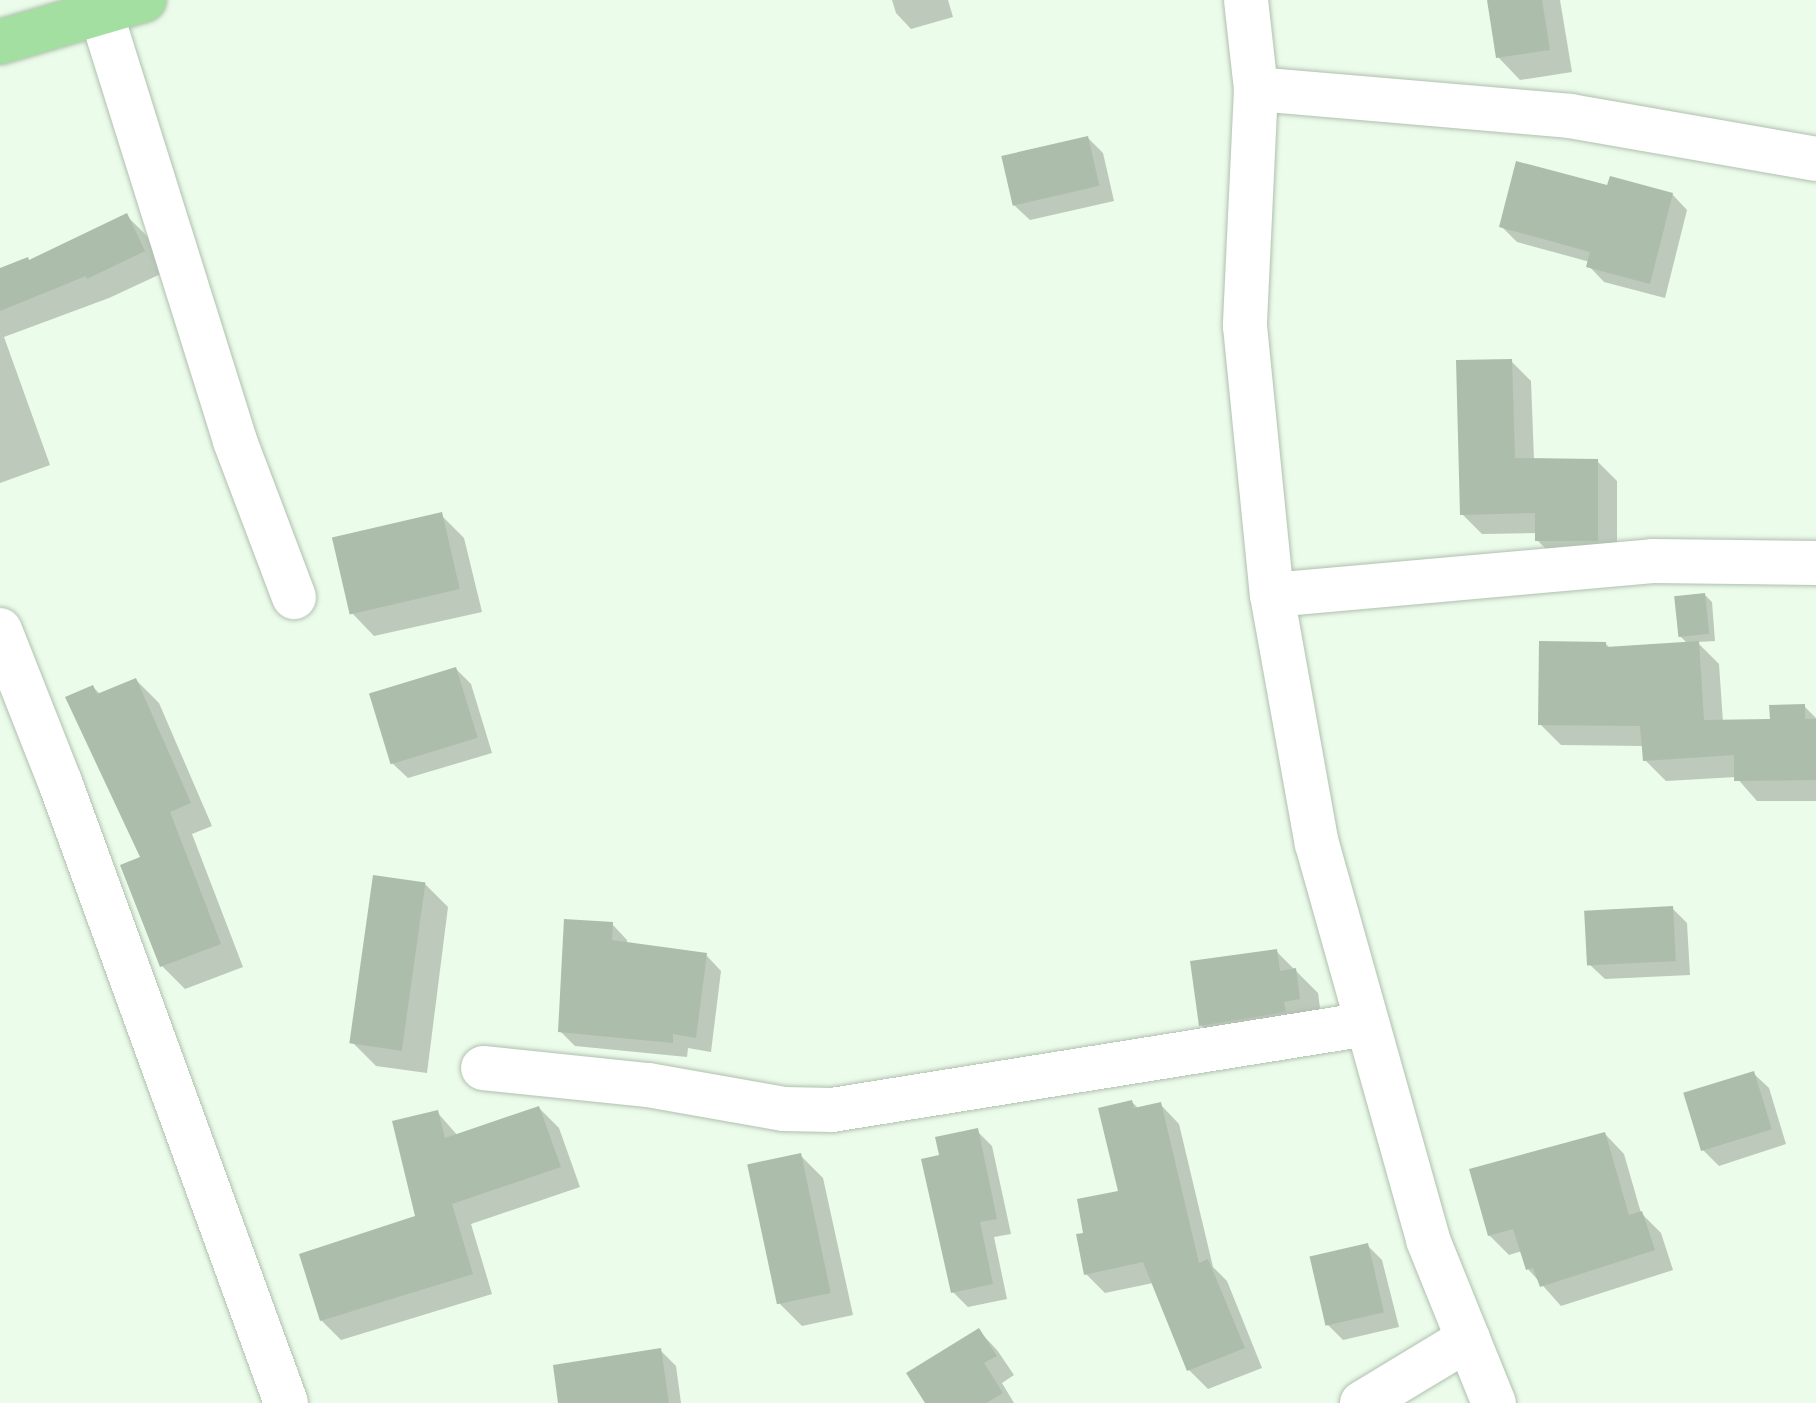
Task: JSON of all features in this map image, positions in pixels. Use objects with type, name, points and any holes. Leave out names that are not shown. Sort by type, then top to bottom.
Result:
[{"type":"highway","points":[[0,42],[144,0]]},
{"type":"street","points":[[1246,0],[1256,89],[1245,326],[1272,595],[1317,844],[1428,1240],[1494,1403]]},
{"type":"street","points":[[101,13],[235,441],[294,597]]},
{"type":"street","points":[[1256,89],[1570,116],[1816,159]]},
{"type":"street","points":[[1272,595],[1652,561],[1816,563]]},
{"type":"street","points":[[0,630],[60,782],[286,1403]]},
{"type":"street","points":[[483,1068],[648,1085],[784,1109],[832,1110],[1367,1024]]},
{"type":"street","points":[[1362,1403],[1468,1339]]},
{"type":"building","points":[[1487,0],[1542,0],[1550,50],[1496,58]]},
{"type":"building","points":[[1088,136],[1099,186],[1013,206],[1001,156]]},
{"type":"building","points":[[1516,161],[1607,185],[1610,176],[1673,193],[1650,284],[1586,267],[1590,252],[1499,227]]},
{"type":"building","points":[[127,213],[145,251],[87,279],[86,276],[0,311],[0,268],[28,257],[29,260]]},
{"type":"building","points":[[1512,359],[1515,458],[1598,459],[1598,541],[1535,541],[1535,513],[1460,515],[1456,360]]},
{"type":"building","points":[[442,512],[460,589],[350,614],[332,537]]},
{"type":"building","points":[[1705,593],[1709,634],[1678,637],[1674,596]]},
{"type":"building","points":[[1539,641],[1606,642],[1606,647],[1699,641],[1704,720],[1770,719],[1769,705],[1805,704],[1805,719],[1816,719],[1816,780],[1734,781],[1734,755],[1643,761],[1640,726],[1538,725]]},
{"type":"building","points":[[456,667],[478,738],[391,764],[369,694]]},
{"type":"building","points":[[136,678],[191,803],[170,812],[221,944],[160,967],[120,865],[140,857],[65,697],[93,685],[97,694]]},
{"type":"building","points":[[373,875],[425,882],[402,1051],[349,1043]]},
{"type":"building","points":[[1673,906],[1676,961],[1587,966],[1584,911]]},
{"type":"building","points":[[564,919],[613,922],[612,940],[707,953],[696,1038],[673,1034],[673,1043],[558,1032]]},
{"type":"building","points":[[1277,949],[1280,971],[1296,968],[1300,999],[1284,1002],[1286,1012],[1199,1026],[1190,961]]},
{"type":"building","points":[[1754,1071],[1772,1129],[1701,1151],[1683,1093]]},
{"type":"building","points":[[1132,1100],[1134,1108],[1161,1102],[1199,1263],[1208,1259],[1245,1348],[1187,1371],[1143,1262],[1084,1275],[1076,1234],[1083,1233],[1077,1199],[1118,1191],[1098,1108]]},
{"type":"building","points":[[539,1106],[561,1167],[452,1204],[473,1274],[320,1321],[299,1254],[415,1216],[392,1121],[438,1110],[445,1138]]},
{"type":"building","points":[[978,1128],[997,1219],[980,1222],[993,1284],[951,1293],[921,1159],[939,1155],[935,1137]]},
{"type":"building","points":[[1605,1132],[1629,1215],[1642,1211],[1655,1250],[1540,1287],[1533,1268],[1526,1270],[1513,1229],[1488,1236],[1469,1169]]},
{"type":"building","points":[[801,1153],[831,1293],[777,1304],[747,1164]]},
{"type":"building","points":[[1368,1243],[1384,1312],[1326,1326],[1310,1256]]},
{"type":"building","points":[[979,1328],[997,1356],[984,1363],[1003,1393],[986,1403],[925,1403],[906,1373]]},
{"type":"building","points":[[661,1348],[669,1403],[558,1403],[553,1365]]}]
